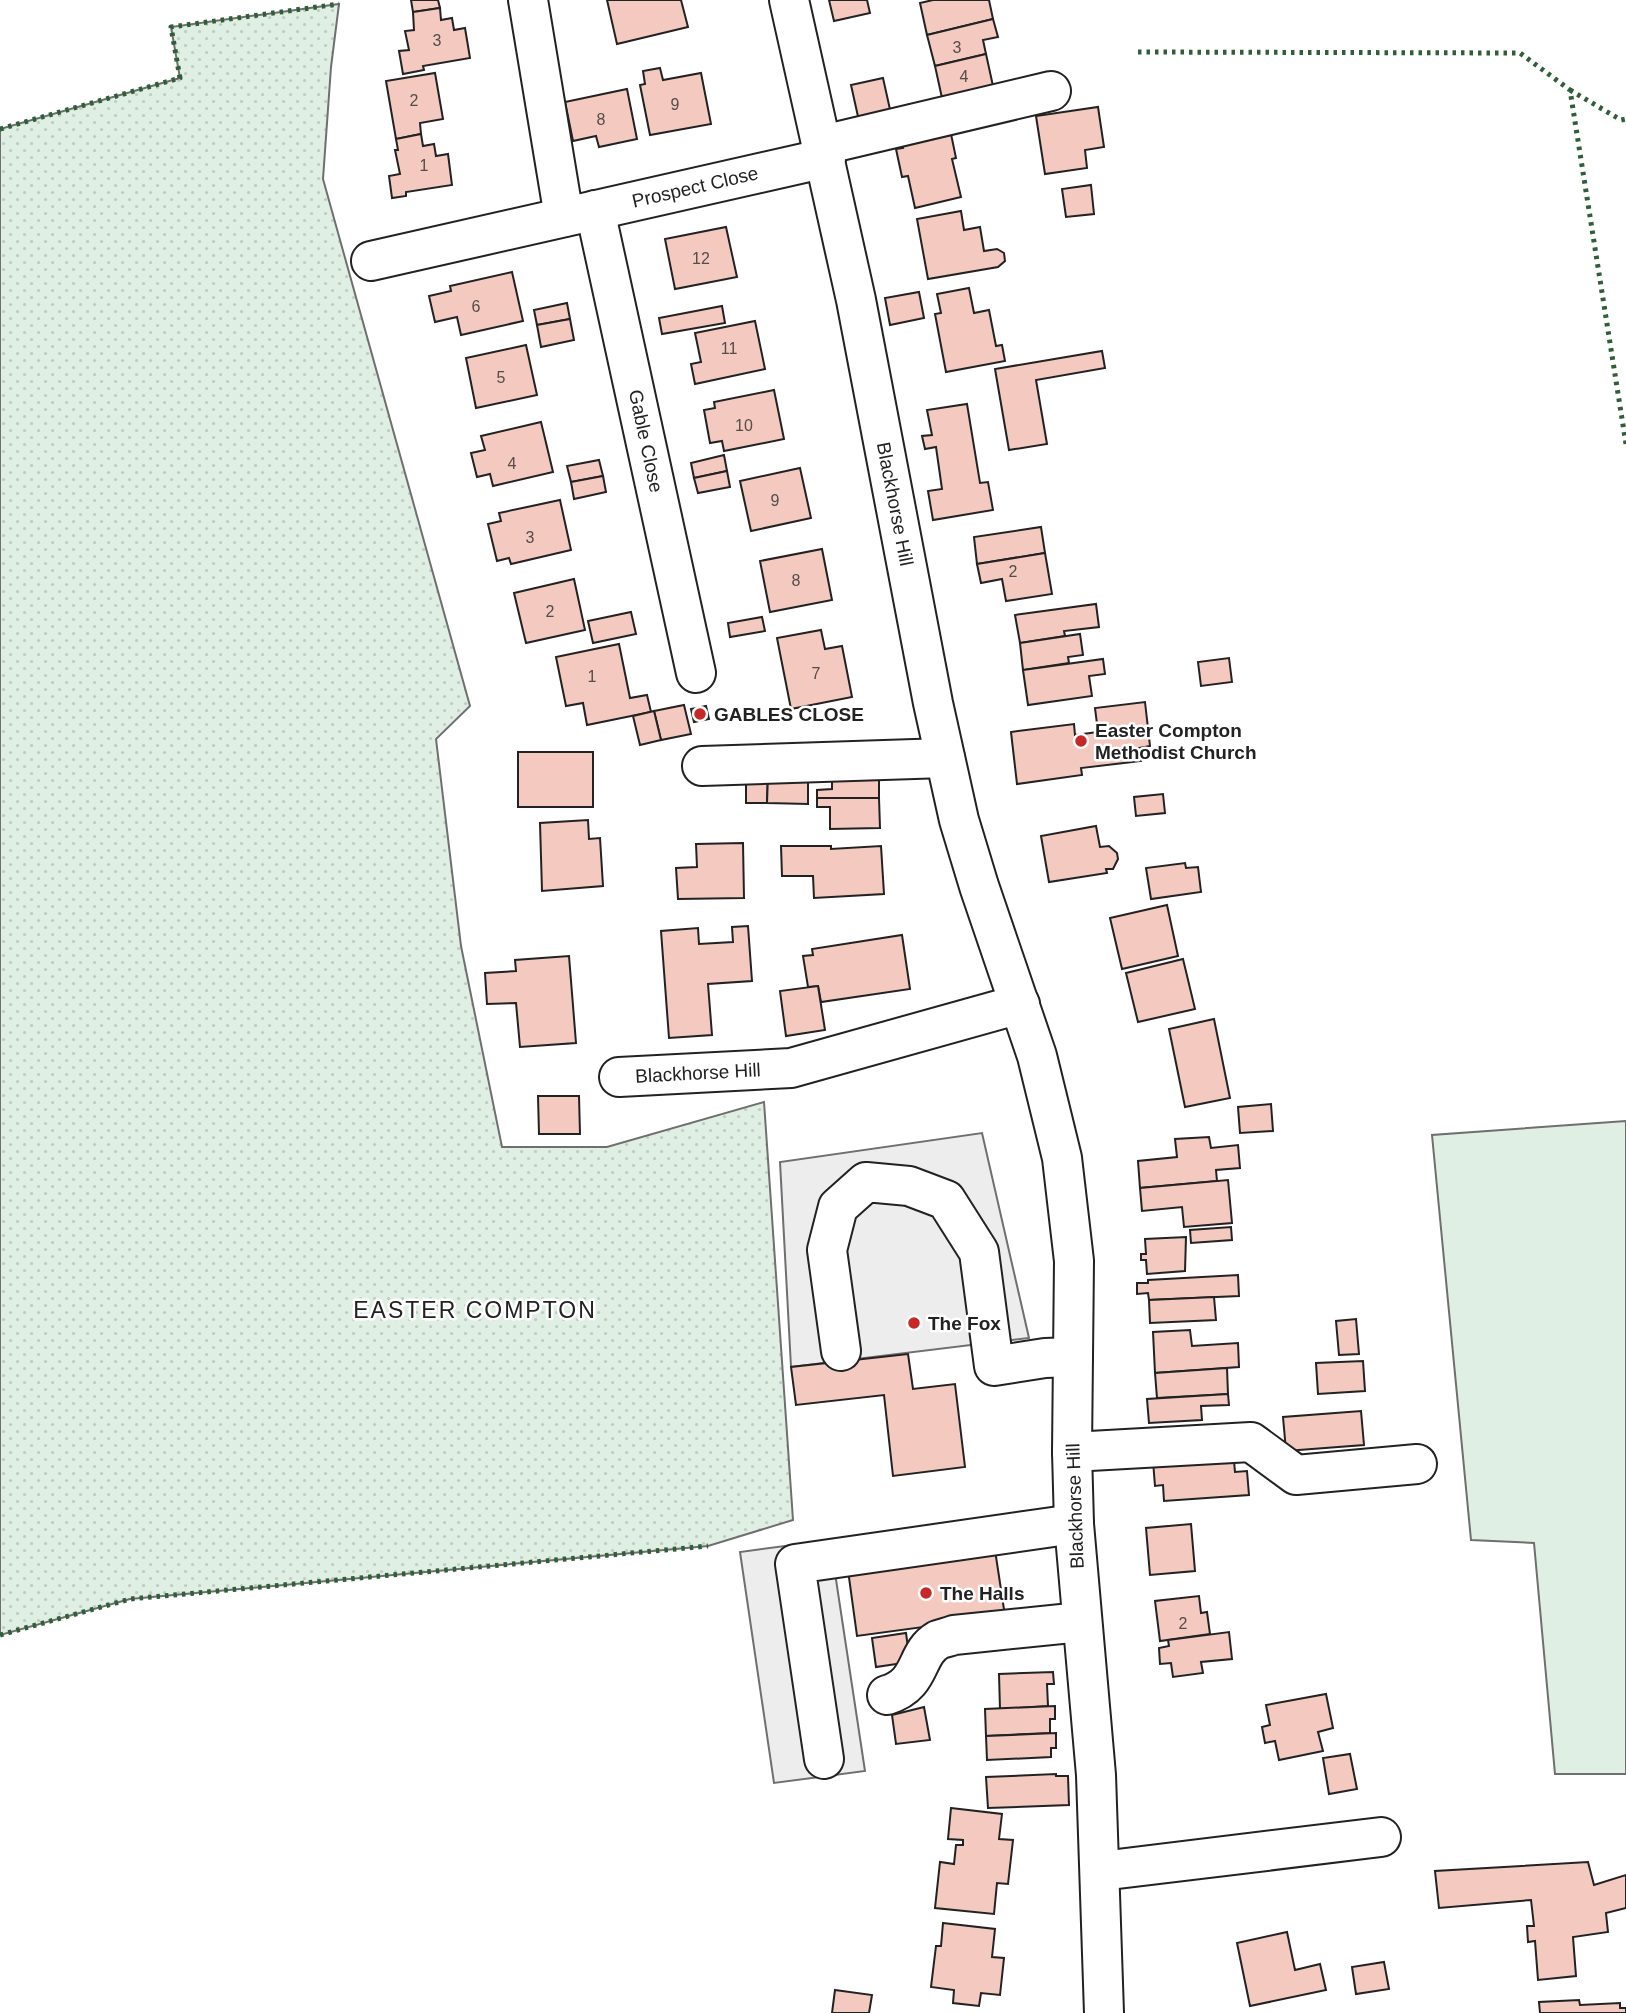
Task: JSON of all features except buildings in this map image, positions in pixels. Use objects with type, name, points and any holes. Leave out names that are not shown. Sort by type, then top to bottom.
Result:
[{"type":"main road","points":[[528,0],[580,213]]},
{"type":"main road","name":"Blackhorse Hill","points":[[789,0],[856,300],[933,703],[959,820],[1037,1056],[1062,1158],[1074,1261],[1074,1524],[1095,1760],[1104,2013]]},
{"type":"main road","name":"Prospect Close","points":[[371,261],[580,213],[1051,91]]},
{"type":"main road","name":"Gable Close","points":[[580,213],[696,673]]},
{"type":"main road","points":[[702,766],[945,758]]},
{"type":"main road","name":"Blackhorse Hill","points":[[620,1077],[791,1068],[1020,1003]]},
{"type":"main road","points":[[841,1351],[827,1250],[838,1207],[866,1182],[909,1186],[946,1200],[979,1252],[994,1366],[1045,1358],[1073,1357]]},
{"type":"main road","points":[[1072,1452],[1251,1442],[1296,1475],[1418,1464]]},
{"type":"main road","points":[[824,1759],[795,1564],[1074,1524]]},
{"type":"main road","points":[[887,1695],[901,1691],[911,1680],[928,1649],[937,1641],[954,1635],[1081,1622]]},
{"type":"main road","points":[[1101,1871],[1381,1836]]},
{"type":"green space","points":[[339,4],[331,67],[323,179],[470,706],[436,739],[461,946],[502,1147],[607,1147],[764,1102],[793,1520],[708,1546],[130,1599],[0,1635],[0,129],[180,78],[171,27]]},
{"type":"green space","points":[[1626,1121],[1626,1774],[1555,1774],[1534,1543],[1471,1540],[1432,1135]]},
{"type":"shaded area","points":[[982,1133],[1029,1338],[791,1367],[780,1162]]},
{"type":"shaded area","points":[[830,1540],[865,1771],[774,1783],[740,1552]]},
{"type":"hedge","points":[[0,129],[180,78],[171,27],[339,4]]},
{"type":"hedge","points":[[1138,52],[1520,53],[1570,90],[1626,444]]},
{"type":"hedge","points":[[1570,90],[1621,120],[1626,119]]},
{"type":"hedge","points":[[0,1635],[130,1599],[708,1546]]},
{"type":"place","name":"GABLES CLOSE","points":[[700,714]]},
{"type":"place","name":"Easter Compton Methodist Church","points":[[1081,741]]},
{"type":"place","name":"The Fox","points":[[914,1323]]},
{"type":"place","name":"The Halls","points":[[926,1593]]},
{"type":"district","name":"EASTER COMPTON","points":[[475,1310]]}]
